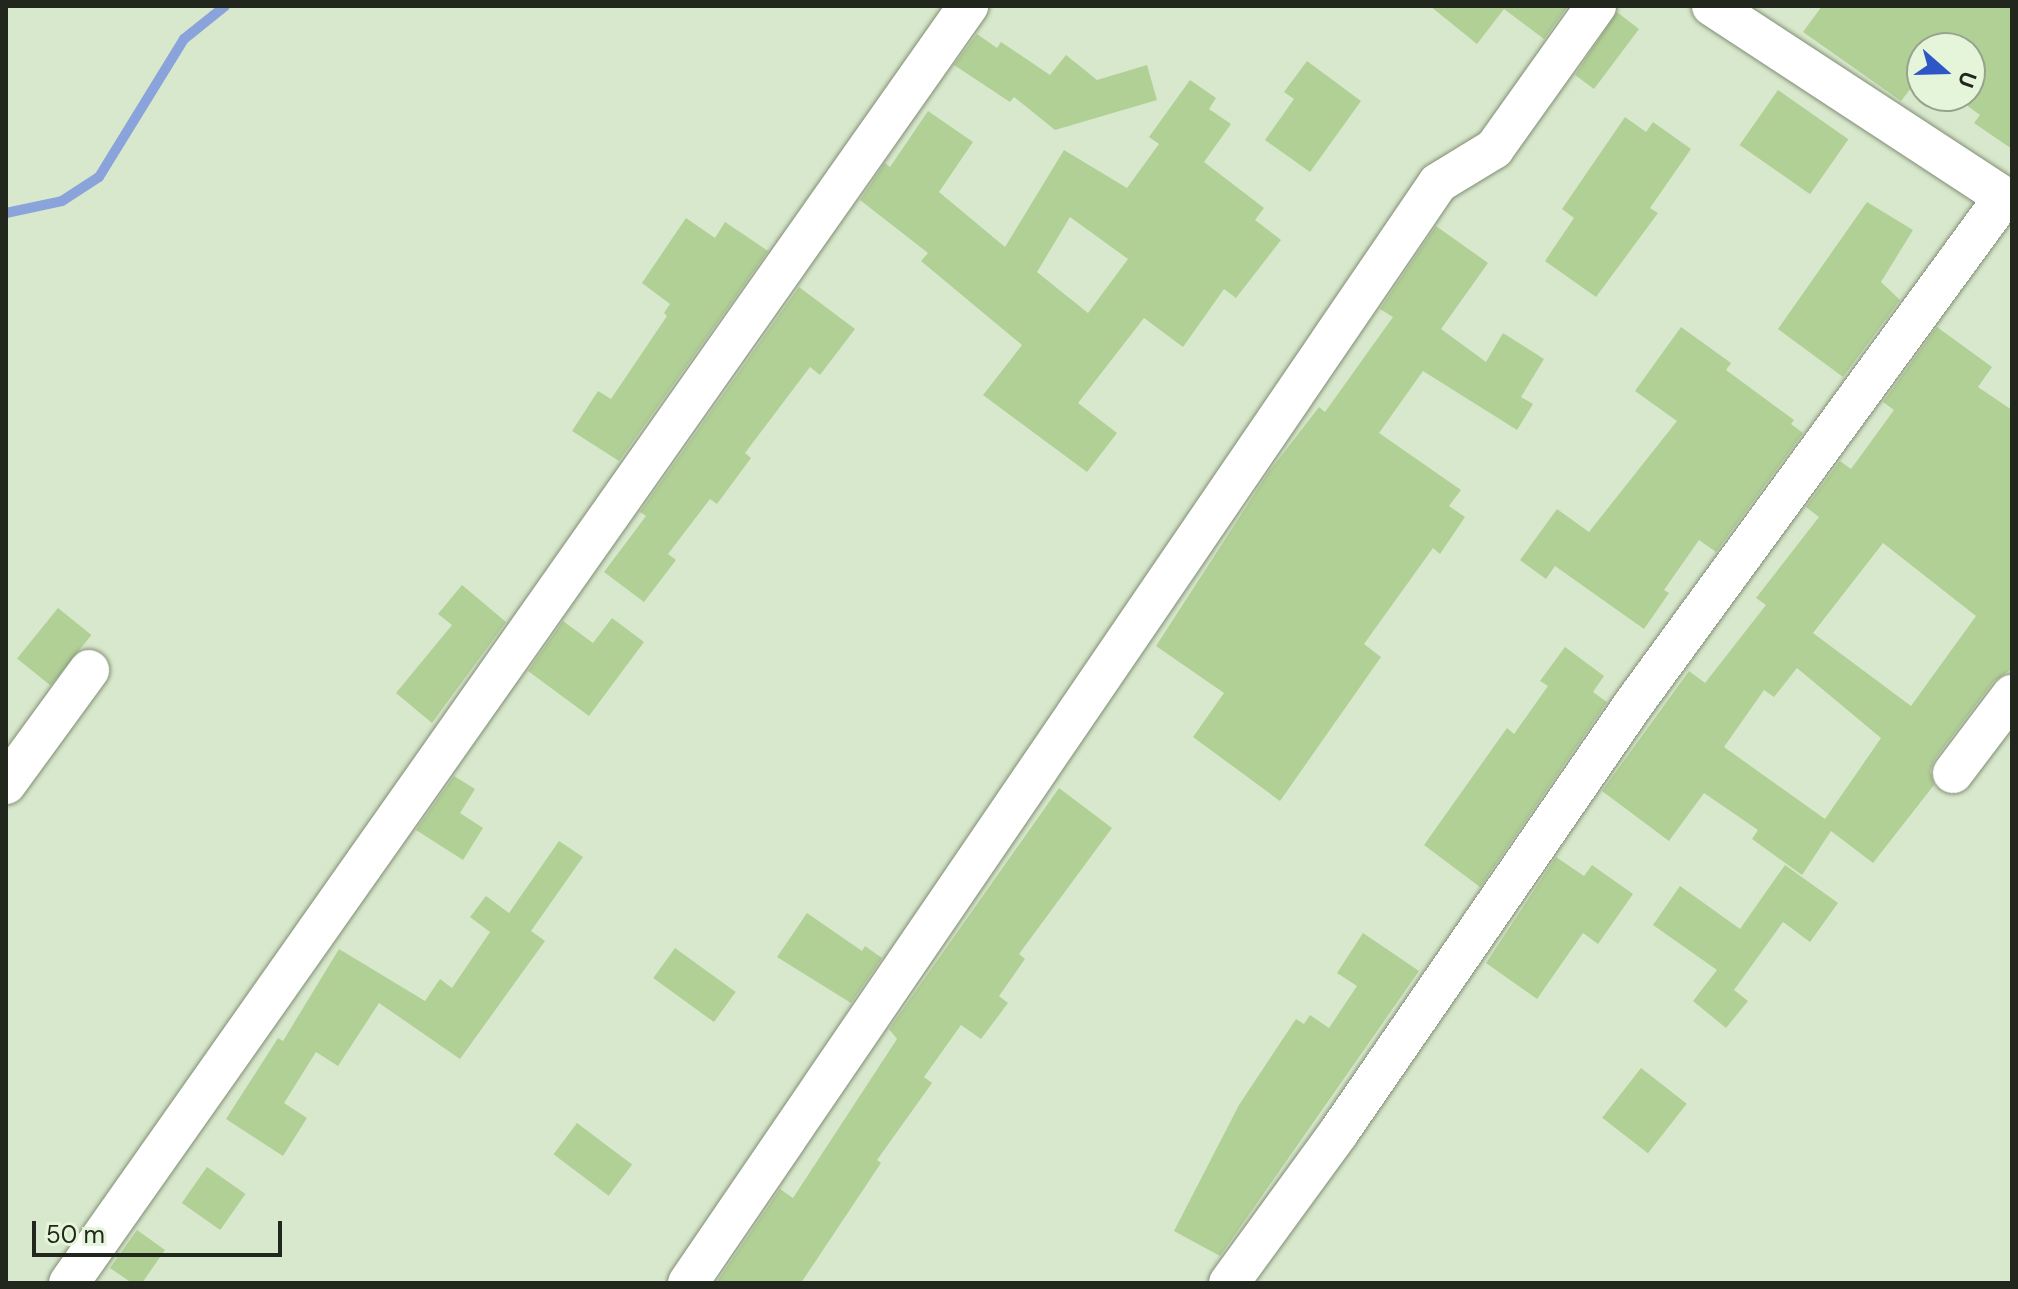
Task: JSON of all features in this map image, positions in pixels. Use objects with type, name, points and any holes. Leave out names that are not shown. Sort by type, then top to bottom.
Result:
[{"type":"street","points":[[69,1283],[968,6]]},
{"type":"street","points":[[688,1283],[1438,183],[1494,149],[1596,6]]},
{"type":"street","points":[[1229,1283],[1339,1132],[1635,702],[2008,200],[1712,6]]},
{"type":"street","points":[[6,784],[89,670]]},
{"type":"street","points":[[1953,773],[2012,695]]},
{"type":"building","points":[[1430,6],[1568,6],[1544,39],[1504,9],[1477,44]]},
{"type":"building","points":[[1822,6],[2012,6],[2012,149],[1974,123],[1980,115],[1976,112],[1986,112],[1986,32],[1906,32],[1906,95],[1901,101],[1803,32]]},
{"type":"building","points":[[1617,12],[1639,29],[1594,89],[1575,75]]},
{"type":"building","points":[[977,34],[997,48],[1001,42],[1050,75],[1066,55],[1097,80],[1147,65],[1157,100],[1055,130],[1014,97],[1010,102],[954,65]]},
{"type":"building","points":[[1307,61],[1361,101],[1310,172],[1265,140],[1294,99],[1284,92]]},
{"type":"building","points":[[1190,80],[1216,98],[1209,109],[1231,124],[1204,162],[1264,208],[1255,220],[1281,240],[1236,298],[1224,289],[1183,347],[1144,318],[1078,403],[1117,433],[1087,472],[983,395],[1022,345],[921,261],[928,253],[860,200],[885,163],[890,167],[928,111],[973,142],[939,192],[1005,247],[1064,150],[1127,188],[1159,144],[1149,137]],"holes":[[[1070,217],[1128,259],[1088,313],[1037,272]]]},
{"type":"building","points":[[1778,90],[1848,139],[1810,194],[1740,145]]},
{"type":"building","points":[[1625,117],[1646,132],[1653,122],[1691,149],[1650,208],[1658,213],[1596,297],[1545,261],[1574,218],[1562,209]]},
{"type":"building","points":[[1867,202],[1913,230],[1881,282],[1900,300],[1843,377],[1778,329]]},
{"type":"building","points":[[686,218],[715,238],[725,222],[768,251],[619,461],[572,431],[598,391],[611,399],[667,316],[664,313],[670,304],[642,283]]},
{"type":"building","points":[[1436,226],[1488,263],[1441,329],[1486,362],[1503,333],[1544,359],[1521,397],[1533,404],[1517,430],[1423,371],[1379,433],[1461,490],[1449,506],[1465,517],[1440,554],[1433,548],[1364,644],[1381,657],[1280,801],[1193,737],[1224,693],[1156,646],[1268,473],[1319,407],[1325,412],[1393,317],[1380,309]]},
{"type":"building","points":[[799,287],[855,329],[820,375],[810,367],[745,453],[751,458],[717,504],[710,499],[668,554],[676,560],[644,602],[604,572],[646,516],[640,512]]},
{"type":"building","points":[[1681,327],[1731,363],[1726,370],[1794,420],[1791,424],[1803,433],[1716,552],[1699,540],[1664,590],[1669,593],[1644,629],[1555,566],[1546,579],[1520,560],[1557,509],[1589,532],[1677,421],[1635,391]]},
{"type":"building","points":[[1937,327],[1992,367],[1978,387],[2012,410],[2012,669],[1994,681],[1935,759],[1930,771],[1934,785],[1873,863],[1831,831],[1802,875],[1752,839],[1758,830],[1704,793],[1669,841],[1602,791],[1689,671],[1705,683],[1766,605],[1756,598],[1819,517],[1806,507],[1840,461],[1851,469],[1894,410],[1883,402]],"holes":[[[1883,543],[1976,616],[1911,706],[1813,633]],[[1797,668],[1881,738],[1825,819],[1724,747],[1764,690],[1774,697]]]},
{"type":"building","points":[[462,585],[506,622],[432,723],[396,693],[452,625],[438,614]]},
{"type":"building","points":[[58,608],[91,635],[51,686],[17,659]]},
{"type":"building","points":[[612,618],[644,642],[589,716],[528,671],[563,621],[593,643]]},
{"type":"building","points":[[1565,647],[1604,676],[1593,692],[1607,702],[1480,887],[1424,845],[1507,728],[1514,734],[1548,686],[1540,681]]},
{"type":"building","points":[[454,776],[475,789],[460,813],[483,828],[463,860],[416,830]]},
{"type":"building","points":[[1059,788],[1112,828],[1019,954],[1025,959],[999,996],[1008,1003],[981,1039],[961,1025],[924,1077],[932,1083],[877,1160],[881,1163],[801,1283],[716,1283],[780,1189],[793,1198],[897,1039],[889,1029]]},
{"type":"building","points":[[559,841],[583,857],[531,931],[545,941],[460,1059],[379,1003],[338,1066],[316,1052],[284,1103],[307,1118],[283,1156],[226,1119],[278,1038],[283,1041],[339,949],[425,1001],[440,979],[452,988],[490,932],[470,917],[486,896],[509,913]]},
{"type":"building","points":[[1556,857],[1584,876],[1592,865],[1633,894],[1598,944],[1583,933],[1537,999],[1486,963]]},
{"type":"building","points":[[1785,865],[1838,903],[1810,942],[1783,922],[1734,990],[1748,1001],[1726,1028],[1693,1001],[1717,970],[1653,925],[1680,886],[1740,929]]},
{"type":"building","points":[[807,913],[862,951],[865,946],[882,958],[851,1003],[777,957]]},
{"type":"building","points":[[1363,933],[1419,971],[1220,1256],[1174,1231],[1239,1105],[1296,1019],[1304,1024],[1310,1015],[1329,1028],[1357,986],[1337,973]]},
{"type":"building","points":[[675,948],[736,992],[714,1022],[653,978]]},
{"type":"building","points":[[1641,1068],[1687,1104],[1648,1153],[1602,1118]]},
{"type":"building","points":[[577,1123],[632,1165],[609,1196],[554,1154]]},
{"type":"building","points":[[207,1167],[246,1194],[220,1230],[182,1203]]},
{"type":"building","points":[[137,1230],[165,1250],[142,1283],[132,1283],[110,1268]]},
{"type":"waterway","points":[[6,213],[62,201],[99,177],[184,39],[225,6]]}]
